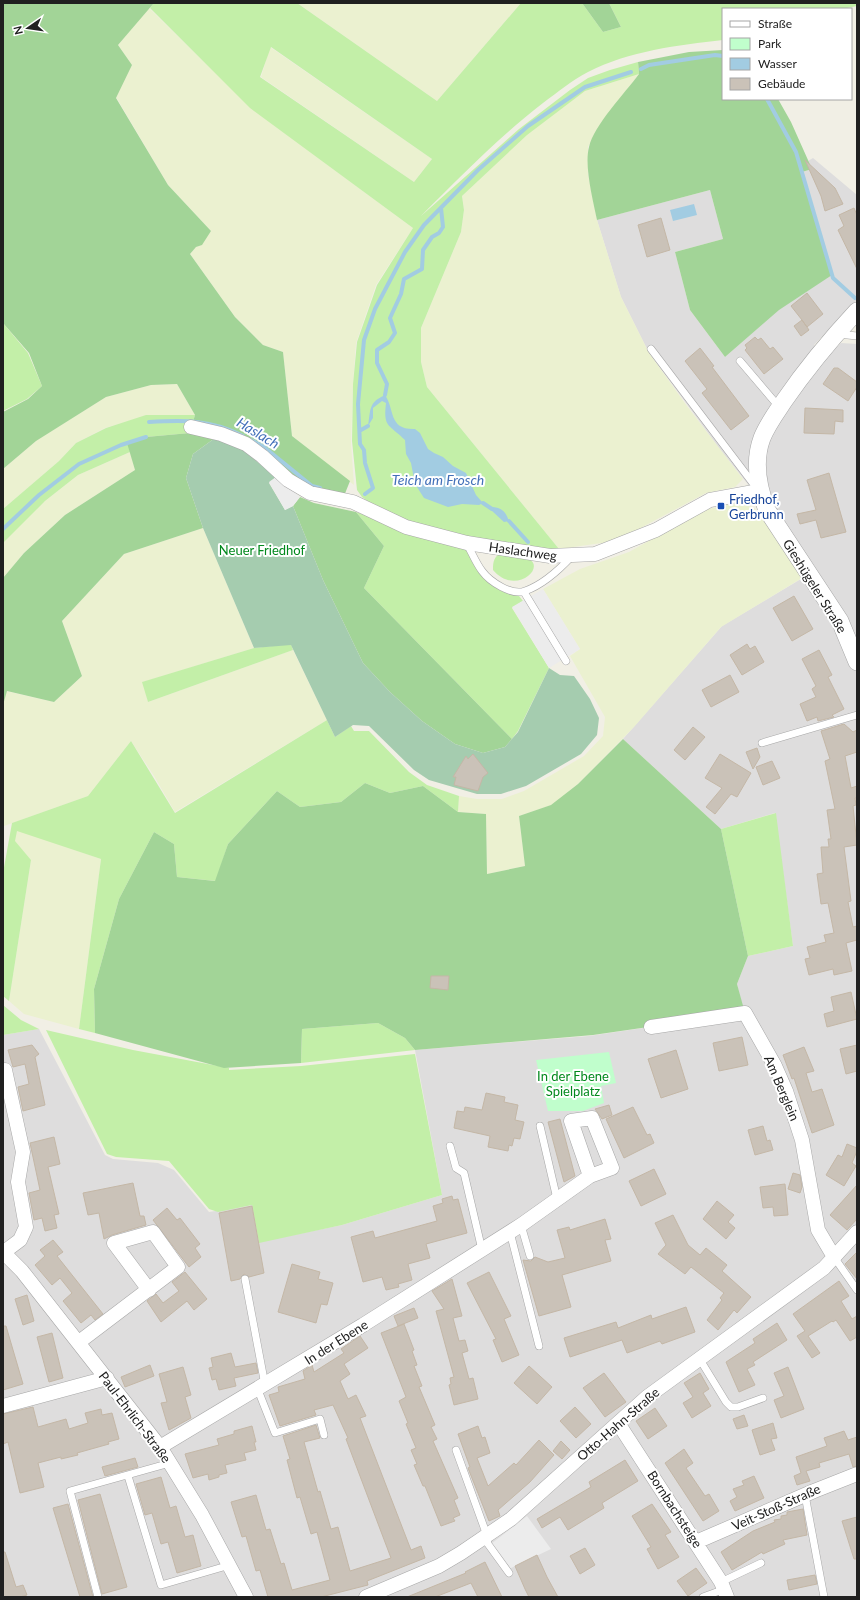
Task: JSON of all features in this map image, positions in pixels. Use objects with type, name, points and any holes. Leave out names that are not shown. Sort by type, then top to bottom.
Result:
[{"type":"street","name":"Gieshügeler Straße","points":[[857,311],[803,373],[780,408],[762,439],[757,464],[759,491],[767,510],[840,621],[857,662]]},
{"type":"street","name":"Haslachweg","points":[[191,427],[221,434],[246,444],[262,456],[288,480],[310,493],[352,502],[406,527],[467,543],[550,556],[595,554],[625,544],[656,530],[710,500],[759,491]]},
{"type":"street","name":"Am Berglein","points":[[651,1027],[745,1013],[775,1066],[789,1098],[802,1140],[818,1230],[834,1257]]},
{"type":"street","points":[[3,1071],[5,1070],[23,1152],[18,1182],[26,1227],[20,1240],[4,1252]]},
{"type":"street","name":"In der Ebene","points":[[160,1447],[261,1388],[482,1250],[515,1229],[590,1176]]},
{"type":"street","points":[[79,1342],[149,1290],[178,1267],[153,1232],[114,1243],[149,1290]]},
{"type":"street","name":"Otto-Hahn-Straße","points":[[366,1597],[439,1566],[511,1519],[647,1397],[824,1268],[857,1232]]},
{"type":"street","name":"Paul-Ehrlich-Straße","points":[[4,1252],[22,1271],[79,1342],[160,1447],[230,1565],[246,1597]]},
{"type":"street","points":[[3,1406],[107,1378]]},
{"type":"street","name":"Bornbachsteige","points":[[618,1423],[725,1589]]},
{"type":"street","name":"Veit-Stoß-Straße","points":[[696,1542],[805,1494],[857,1474]]},
{"type":"lane","points":[[836,334],[857,336]]},
{"type":"lane","name":"Gieshügeler Straße","points":[[651,350],[759,491]]},
{"type":"lane","points":[[740,361],[780,408]]},
{"type":"lane","points":[[467,543],[483,572],[495,583],[509,590],[524,592],[555,574],[572,556]]},
{"type":"lane","points":[[524,592],[566,661]]},
{"type":"lane","points":[[762,744],[857,715]]},
{"type":"lane","points":[[540,1126],[557,1199]]},
{"type":"lane","points":[[450,1146],[456,1168],[464,1174],[482,1250]]},
{"type":"lane","points":[[515,1229],[530,1256]]},
{"type":"lane","points":[[515,1229],[539,1346]]},
{"type":"lane","points":[[834,1257],[857,1290]]},
{"type":"lane","points":[[244,1280],[261,1388],[275,1433],[320,1419],[324,1436]]},
{"type":"lane","points":[[700,1358],[726,1402],[731,1407],[738,1407],[764,1398]]},
{"type":"lane","points":[[456,1450],[487,1536],[488,1544],[509,1573]]},
{"type":"lane","points":[[98,1597],[70,1491],[170,1464]]},
{"type":"lane","points":[[128,1476],[161,1585],[230,1565]]},
{"type":"lane","points":[[805,1494],[824,1597]]},
{"type":"lane","points":[[703,1597],[725,1589],[761,1563]]},
{"type":"shaded area","points":[[813,158],[857,195],[857,300],[814,345],[827,356],[841,343],[857,344],[857,1597],[3,1597],[3,1035],[39,1029],[105,1155],[113,1159],[158,1163],[174,1170],[209,1212],[253,1205],[259,1242],[342,1225],[442,1195],[415,1050],[589,1036],[744,1013],[737,984],[748,956],[793,946],[775,813],[721,829],[623,739],[722,626],[816,570],[719,448],[649,353],[621,297],[597,220],[710,190],[723,239],[675,252],[690,310],[725,357],[778,310],[832,274],[802,172],[812,169],[808,161]]},
{"type":"shaded area","points":[[276,477],[300,497],[293,506],[285,510],[269,482]]},
{"type":"shaded area","points":[[543,589],[580,649],[549,668],[512,607]]},
{"type":"shaded area","points":[[527,1516],[551,1549],[509,1569],[491,1544]]},
{"type":"green space","points":[[3,3],[154,3],[118,45],[132,65],[116,98],[168,185],[211,231],[202,245],[196,247],[190,254],[235,317],[263,345],[283,352],[292,436],[350,481],[344,496],[317,492],[192,425],[195,415],[177,384],[151,385],[106,397],[36,441],[3,469],[3,412],[28,399],[42,386],[29,353],[3,323]]},
{"type":"green space","points":[[154,3],[297,3],[437,101],[521,3],[582,3],[603,32],[621,27],[609,3],[857,3],[857,6],[847,8],[722,8],[722,40],[689,44],[637,54],[588,72],[560,90],[527,116],[480,158],[421,216],[519,129],[570,90],[588,78],[638,62],[639,74],[585,91],[527,135],[462,196],[464,210],[461,232],[421,328],[421,362],[427,387],[559,549],[541,549],[463,536],[400,520],[381,511],[362,497],[357,490],[352,441],[353,384],[357,342],[377,285],[413,228],[250,108],[150,8]],"holes":[[[271,47],[432,159],[414,182],[260,77]]]},
{"type":"green space","points":[[297,3],[521,3],[437,101]]},
{"type":"green space","points":[[582,3],[609,3],[621,27],[603,32]]},
{"type":"green space","points":[[149,8],[251,108],[413,228],[376,285],[356,343],[351,443],[354,485],[292,436],[283,352],[263,345],[235,317],[190,254],[196,247],[201,245],[211,231],[168,185],[116,97],[132,65],[118,45]]},
{"type":"green space","points":[[270,47],[432,159],[414,182],[261,77]]},
{"type":"green space","points":[[722,50],[722,100],[779,100],[791,122],[812,169],[802,172],[832,275],[779,310],[725,357],[690,310],[675,252],[723,239],[710,190],[597,220],[588,173],[588,155],[592,138],[603,119],[639,74],[638,62],[689,52]]},
{"type":"green space","points":[[639,74],[598,128],[588,147],[588,174],[597,220],[621,297],[649,353],[687,406],[743,479],[735,487],[706,493],[635,531],[609,542],[559,549],[427,387],[421,362],[421,328],[461,232],[464,210],[462,196],[526,135],[585,91]]},
{"type":"green space","points":[[3,323],[28,353],[42,386],[27,399],[3,411]]},
{"type":"green space","points":[[177,384],[195,415],[146,416],[105,428],[76,443],[59,461],[3,509],[3,469],[37,440],[106,397],[151,385]]},
{"type":"green space","points":[[146,415],[195,415],[190,433],[146,437],[128,443],[130,452],[78,475],[45,501],[3,543],[3,509],[59,461],[76,443],[106,428]]},
{"type":"green space","points":[[190,433],[215,438],[193,454],[186,478],[203,528],[124,554],[62,621],[82,676],[54,702],[7,691],[3,705],[3,578],[24,553],[65,515],[135,470],[127,443],[146,437]]},
{"type":"green space","name":"Neuer Friedhof","points":[[215,438],[242,449],[276,477],[269,483],[285,510],[293,506],[323,580],[363,663],[390,692],[422,721],[455,744],[483,753],[505,747],[518,732],[549,668],[560,675],[574,676],[590,699],[599,718],[597,735],[581,754],[526,786],[501,794],[477,794],[429,780],[414,770],[369,726],[353,725],[335,737],[291,645],[254,648],[203,528],[186,478],[193,454]]},
{"type":"green space","points":[[130,452],[135,470],[65,515],[24,553],[3,578],[3,543],[21,523],[45,501],[78,475]]},
{"type":"green space","points":[[300,497],[314,503],[356,512],[384,546],[364,588],[512,739],[505,747],[483,753],[455,744],[422,721],[390,692],[363,663],[323,580],[293,506]]},
{"type":"green space","points":[[730,504],[743,504],[754,508],[761,515],[802,578],[721,627],[634,727],[579,783],[552,805],[519,816],[525,866],[487,874],[486,814],[458,812],[459,796],[477,799],[502,799],[524,791],[584,756],[603,736],[605,717],[570,656],[580,649],[543,589],[580,569],[629,552],[704,510]]},
{"type":"green space","points":[[356,512],[464,546],[480,572],[492,585],[499,590],[519,596],[523,601],[512,608],[549,668],[518,731],[512,739],[364,588],[384,546]]},
{"type":"green space","points":[[203,528],[254,648],[143,682],[148,702],[293,650],[327,720],[175,812],[131,741],[88,796],[4,826],[3,830],[3,705],[6,691],[54,702],[82,676],[62,621],[124,554]]},
{"type":"green space","points":[[501,553],[529,559],[533,563],[534,568],[526,578],[510,581],[493,570],[494,560]]},
{"type":"green space","points":[[291,644],[293,650],[148,702],[142,682],[254,648]]},
{"type":"green space","points":[[327,720],[335,737],[351,726],[354,731],[369,731],[409,772],[427,785],[459,796],[458,812],[423,786],[390,793],[365,783],[341,802],[300,807],[277,791],[228,844],[216,881],[177,877],[174,844],[154,832],[119,899],[94,989],[95,1033],[79,1029],[101,859],[17,831],[15,841],[31,860],[9,1001],[3,996],[3,873],[12,823],[88,796],[131,741],[175,813]]},
{"type":"green space","points":[[623,739],[721,829],[748,956],[737,984],[745,1013],[593,1035],[415,1050],[405,1038],[378,1023],[302,1029],[301,1063],[224,1068],[95,1033],[94,989],[119,899],[154,832],[174,844],[177,877],[215,881],[228,844],[277,791],[300,807],[341,802],[365,783],[390,793],[423,786],[458,812],[486,814],[487,874],[525,866],[519,816],[551,805],[578,784]]},
{"type":"green space","points":[[776,813],[793,946],[748,956],[721,829]]},
{"type":"green space","points":[[17,830],[101,859],[79,1029],[24,1014],[9,1001],[31,860],[14,841]]},
{"type":"green space","points":[[3,1005],[21,1020],[39,1029],[3,1035]]},
{"type":"green space","points":[[378,1023],[405,1038],[415,1050],[301,1063],[302,1029]]},
{"type":"green space","points":[[46,1030],[133,1050],[229,1068],[229,1070],[301,1066],[415,1054],[442,1195],[342,1225],[259,1243],[252,1205],[218,1212],[209,1209],[169,1161],[116,1157],[107,1154]]},
{"type":"green space","name":"In der Ebene Spielplatz","points":[[609,1052],[616,1083],[601,1086],[604,1103],[583,1111],[548,1111],[536,1060]]},
{"type":"water","points":[[694,204],[697,215],[673,221],[670,210]]},
{"type":"water","name":"Teich am Frosch","points":[[385,395],[396,422],[400,426],[415,429],[420,433],[428,449],[443,457],[453,466],[466,473],[476,495],[483,503],[479,505],[462,504],[448,507],[424,498],[415,484],[411,463],[406,454],[405,440],[388,425],[386,421],[386,403],[382,401],[373,408],[373,418],[368,426],[371,407],[376,401]]},
{"type":"water","points":[[493,507],[504,511],[509,521],[504,522],[491,510]]},
{"type":"building","points":[[805,160],[835,188],[843,204],[825,211],[821,196]]},
{"type":"building","points":[[854,208],[857,215],[857,269],[838,230],[844,226],[839,215]]},
{"type":"building","points":[[661,218],[670,250],[647,257],[638,225]]},
{"type":"building","points":[[807,293],[823,314],[807,327],[791,306]]},
{"type":"building","points":[[802,320],[809,330],[801,336],[794,326]]},
{"type":"building","points":[[755,337],[758,340],[761,338],[770,349],[773,347],[783,359],[764,374],[745,350],[747,348],[745,345]]},
{"type":"building","points":[[700,348],[714,366],[712,367],[749,416],[731,430],[702,393],[707,389],[685,361]]},
{"type":"building","points":[[834,368],[838,368],[857,382],[857,387],[848,401],[823,384]]},
{"type":"building","points":[[805,408],[843,410],[843,422],[835,421],[834,434],[804,433]]},
{"type":"building","points":[[829,473],[846,532],[821,538],[816,520],[800,524],[797,514],[816,510],[807,480]]},
{"type":"building","points":[[794,596],[813,629],[792,641],[773,608]]},
{"type":"building","points":[[747,644],[750,649],[755,646],[764,662],[742,675],[730,655]]},
{"type":"building","points":[[819,650],[832,675],[828,677],[844,709],[832,715],[834,717],[818,721],[817,717],[807,721],[800,704],[816,697],[812,689],[816,686],[802,659]]},
{"type":"building","points":[[730,675],[739,692],[711,707],[702,690]]},
{"type":"building","points":[[844,724],[853,732],[857,730],[857,752],[845,756],[851,788],[857,786],[857,798],[855,798],[856,805],[853,806],[857,845],[844,847],[851,901],[848,902],[853,927],[857,926],[857,940],[846,943],[852,971],[834,975],[833,969],[809,975],[805,959],[810,958],[807,947],[826,942],[824,935],[834,933],[828,903],[821,904],[817,874],[823,873],[821,847],[829,847],[828,839],[831,839],[827,810],[835,809],[825,761],[830,759],[821,731]]},
{"type":"building","points":[[693,727],[705,737],[685,760],[674,750]]},
{"type":"building","points":[[757,748],[760,757],[753,769],[746,752]]},
{"type":"building","points":[[473,754],[488,773],[483,777],[478,791],[454,785],[456,777],[453,777],[466,756],[468,759]]},
{"type":"building","points":[[720,754],[751,773],[737,797],[731,794],[715,814],[706,807],[722,788],[705,778]]},
{"type":"building","points":[[772,761],[780,778],[763,785],[756,767]]},
{"type":"building","points":[[431,976],[449,976],[448,990],[430,988]]},
{"type":"building","points":[[851,992],[857,1019],[827,1027],[824,1014],[834,1011],[831,997]]},
{"type":"building","points":[[742,1037],[748,1065],[719,1071],[713,1043]]},
{"type":"building","points":[[32,1045],[39,1054],[35,1057],[45,1105],[23,1111],[18,1087],[29,1084],[25,1064],[13,1067],[8,1050]]},
{"type":"building","points":[[857,1045],[857,1071],[846,1074],[840,1049]]},
{"type":"building","points":[[804,1047],[814,1071],[806,1073],[812,1092],[822,1089],[834,1125],[812,1133],[794,1078],[792,1079],[783,1055]]},
{"type":"building","points":[[676,1050],[688,1089],[661,1098],[648,1059]]},
{"type":"building","points":[[486,1093],[505,1097],[504,1102],[518,1105],[515,1120],[524,1122],[520,1139],[514,1138],[512,1146],[509,1145],[508,1151],[488,1147],[490,1136],[454,1128],[457,1111],[464,1112],[465,1107],[482,1110]]},
{"type":"building","points":[[609,1105],[612,1115],[602,1119],[595,1109]]},
{"type":"building","points":[[633,1107],[647,1135],[650,1134],[654,1143],[624,1158],[606,1119]]},
{"type":"building","points":[[560,1119],[575,1176],[564,1182],[548,1122]]},
{"type":"building","points":[[763,1126],[767,1141],[770,1140],[773,1150],[755,1155],[748,1130]]},
{"type":"building","points":[[54,1137],[60,1164],[48,1167],[59,1214],[54,1215],[57,1228],[45,1231],[42,1218],[34,1220],[29,1193],[40,1190],[30,1143]]},
{"type":"building","points":[[847,1144],[857,1148],[852,1163],[856,1166],[844,1186],[826,1175],[838,1155],[842,1157]]},
{"type":"building","points":[[654,1169],[666,1194],[641,1206],[629,1181]]},
{"type":"building","points":[[793,1173],[800,1175],[802,1187],[800,1193],[788,1189]]},
{"type":"building","points":[[133,1183],[140,1216],[144,1216],[146,1225],[112,1235],[104,1239],[99,1213],[88,1215],[83,1193]]},
{"type":"building","points":[[785,1184],[788,1215],[774,1216],[773,1207],[763,1208],[760,1187]]},
{"type":"building","points":[[857,1185],[857,1219],[847,1230],[830,1215]]},
{"type":"building","points":[[452,1196],[453,1200],[458,1199],[467,1233],[426,1244],[430,1258],[408,1264],[412,1280],[398,1284],[399,1287],[386,1290],[382,1277],[363,1282],[351,1237],[373,1231],[375,1238],[437,1221],[433,1206],[443,1203],[442,1199]]},
{"type":"building","points":[[717,1201],[734,1215],[728,1222],[735,1228],[726,1239],[703,1219]]},
{"type":"building","points":[[252,1206],[264,1273],[249,1277],[244,1274],[240,1279],[231,1281],[219,1213]]},
{"type":"building","points":[[167,1208],[177,1220],[180,1218],[200,1244],[195,1248],[201,1257],[189,1267],[153,1220]]},
{"type":"building","points":[[673,1215],[688,1245],[700,1255],[706,1248],[727,1265],[722,1271],[751,1297],[737,1313],[734,1310],[718,1330],[707,1320],[722,1300],[720,1298],[724,1293],[691,1267],[685,1274],[658,1254],[666,1245],[655,1223]]},
{"type":"building","points":[[605,1219],[611,1239],[605,1240],[611,1261],[562,1275],[571,1307],[539,1316],[523,1260],[531,1261],[535,1257],[548,1262],[565,1258],[557,1230],[569,1227],[570,1230]]},
{"type":"building","points":[[53,1240],[63,1252],[57,1256],[103,1314],[95,1320],[91,1315],[81,1323],[63,1301],[72,1293],[60,1278],[52,1285],[35,1265],[45,1256],[40,1250]]},
{"type":"building","points":[[857,1252],[857,1279],[845,1264]]},
{"type":"building","points":[[292,1264],[320,1272],[318,1279],[333,1283],[327,1305],[321,1304],[316,1323],[278,1312]]},
{"type":"building","points":[[185,1272],[207,1299],[194,1310],[187,1301],[161,1322],[147,1301],[156,1294],[163,1303],[179,1291],[172,1282]]},
{"type":"building","points":[[489,1272],[511,1316],[504,1319],[519,1355],[502,1362],[493,1340],[496,1339],[467,1283]]},
{"type":"building","points":[[452,1279],[462,1316],[453,1318],[459,1341],[465,1340],[468,1351],[462,1353],[469,1379],[473,1378],[478,1399],[454,1405],[449,1385],[451,1384],[450,1378],[454,1377],[436,1311],[444,1309],[432,1291]]},
{"type":"building","points":[[839,1281],[849,1296],[841,1301],[852,1319],[857,1316],[857,1337],[850,1341],[836,1320],[833,1322],[832,1321],[808,1336],[820,1353],[812,1358],[797,1336],[805,1331],[793,1314]]},
{"type":"building","points":[[27,1295],[34,1321],[23,1325],[15,1299]]},
{"type":"building","points":[[686,1307],[695,1332],[662,1344],[660,1341],[627,1353],[622,1340],[570,1357],[564,1338],[616,1322],[618,1328],[651,1315],[652,1319]]},
{"type":"building","points":[[414,1308],[418,1318],[398,1326],[394,1316]]},
{"type":"building","points":[[777,1323],[787,1340],[753,1362],[755,1365],[747,1369],[755,1385],[739,1392],[726,1362],[755,1343],[753,1339]]},
{"type":"building","points":[[404,1324],[414,1350],[412,1351],[417,1365],[414,1366],[422,1386],[419,1387],[435,1425],[431,1427],[437,1439],[433,1441],[458,1498],[454,1500],[460,1515],[453,1518],[455,1521],[441,1526],[425,1486],[423,1486],[414,1465],[417,1464],[411,1450],[416,1448],[406,1424],[408,1423],[399,1401],[406,1397],[381,1333]]},
{"type":"building","points":[[3,1326],[6,1326],[23,1384],[3,1390]]},
{"type":"building","points":[[52,1333],[63,1378],[49,1382],[37,1337]]},
{"type":"building","points":[[360,1336],[368,1348],[344,1364],[350,1374],[340,1381],[348,1399],[356,1395],[366,1416],[360,1418],[411,1550],[421,1546],[425,1558],[367,1581],[368,1585],[321,1597],[268,1597],[260,1570],[256,1571],[246,1536],[242,1537],[231,1502],[256,1495],[266,1530],[270,1529],[281,1564],[284,1563],[292,1590],[330,1580],[317,1532],[311,1534],[300,1497],[297,1498],[287,1460],[290,1459],[283,1436],[316,1425],[320,1438],[304,1442],[318,1492],[320,1491],[331,1529],[338,1527],[350,1571],[391,1558],[346,1439],[348,1438],[333,1405],[314,1410],[316,1415],[280,1426],[269,1395],[279,1392],[278,1387],[305,1379],[303,1371],[312,1365],[314,1372],[344,1353],[341,1349]]},
{"type":"building","points":[[231,1353],[235,1367],[256,1363],[258,1373],[234,1378],[236,1386],[219,1390],[216,1379],[212,1380],[209,1368],[213,1367],[211,1358]]},
{"type":"building","points":[[150,1365],[154,1376],[125,1387],[121,1377]]},
{"type":"building","points":[[529,1366],[552,1387],[537,1404],[514,1383]]},
{"type":"building","points":[[183,1367],[191,1395],[185,1397],[191,1418],[169,1430],[161,1403],[167,1402],[159,1374]]},
{"type":"building","points":[[788,1367],[804,1409],[781,1418],[774,1400],[784,1396],[774,1373]]},
{"type":"building","points":[[604,1373],[626,1402],[605,1417],[583,1388]]},
{"type":"building","points":[[700,1373],[709,1389],[703,1393],[711,1406],[692,1418],[683,1403],[693,1397],[684,1383]]},
{"type":"building","points":[[33,1407],[38,1427],[66,1419],[69,1429],[88,1423],[85,1413],[101,1409],[102,1415],[112,1413],[119,1439],[108,1442],[109,1444],[77,1453],[78,1455],[61,1459],[61,1457],[38,1463],[44,1487],[20,1493],[8,1442],[3,1444],[3,1414]]},
{"type":"building","points":[[575,1407],[591,1424],[576,1438],[560,1421]]},
{"type":"building","points":[[655,1408],[667,1426],[648,1439],[636,1421]]},
{"type":"building","points":[[744,1415],[748,1426],[737,1429],[733,1419]]},
{"type":"building","points":[[773,1423],[777,1438],[771,1439],[775,1450],[760,1455],[752,1430]]},
{"type":"building","points":[[252,1426],[256,1442],[254,1442],[256,1450],[244,1453],[246,1460],[225,1465],[227,1473],[219,1475],[219,1477],[209,1480],[208,1474],[193,1478],[185,1454],[219,1445],[217,1439],[234,1434],[234,1431]]},
{"type":"building","points":[[478,1426],[482,1438],[485,1437],[490,1453],[477,1458],[488,1486],[514,1463],[516,1465],[539,1440],[554,1455],[530,1482],[498,1510],[500,1516],[489,1521],[468,1468],[470,1467],[458,1434]]},
{"type":"building","points":[[844,1431],[848,1440],[857,1437],[857,1466],[853,1467],[849,1454],[819,1463],[820,1467],[806,1471],[810,1481],[797,1485],[794,1476],[801,1473],[796,1457],[827,1446],[824,1438]]},
{"type":"building","points":[[561,1441],[570,1450],[562,1459],[553,1451]]},
{"type":"building","points":[[684,1449],[693,1463],[686,1468],[705,1496],[709,1494],[719,1511],[703,1521],[665,1463]]},
{"type":"building","points":[[135,1458],[138,1467],[105,1476],[102,1467]]},
{"type":"building","points":[[625,1460],[638,1481],[602,1503],[604,1508],[568,1530],[560,1517],[542,1528],[537,1519],[591,1487],[589,1482]]},
{"type":"building","points":[[754,1476],[764,1498],[735,1511],[730,1501],[737,1497],[733,1489],[744,1485],[742,1481]]},
{"type":"building","points":[[161,1477],[170,1508],[176,1506],[185,1537],[193,1535],[201,1566],[177,1573],[168,1542],[161,1544],[152,1513],[145,1515],[136,1484]]},
{"type":"building","points":[[100,1494],[127,1587],[102,1594],[78,1500]]},
{"type":"building","points":[[68,1504],[93,1597],[80,1597],[53,1508]]},
{"type":"building","points":[[652,1504],[671,1532],[665,1535],[679,1557],[658,1569],[647,1549],[651,1547],[632,1516]]},
{"type":"building","points":[[803,1509],[807,1535],[783,1540],[785,1544],[763,1554],[762,1552],[732,1570],[721,1552],[753,1531],[775,1522],[774,1520],[781,1519],[781,1516],[787,1515],[787,1512]]},
{"type":"building","points":[[857,1517],[857,1559],[854,1559],[842,1521]]},
{"type":"building","points":[[585,1548],[595,1565],[580,1574],[570,1556]]},
{"type":"building","points":[[3,1552],[5,1552],[16,1587],[23,1585],[27,1595],[20,1597],[3,1597]]},
{"type":"building","points":[[537,1555],[558,1597],[529,1597],[525,1589],[515,1566]]},
{"type":"building","points":[[485,1562],[502,1597],[478,1597],[471,1583],[435,1597],[407,1597],[466,1573],[465,1572]]},
{"type":"building","points":[[696,1568],[707,1583],[688,1596],[677,1581]]},
{"type":"building","points":[[815,1575],[817,1584],[789,1590],[787,1580]]},
{"type":"waterway","points":[[641,69],[649,65],[715,55],[722,56]]},
{"type":"waterway","points":[[365,494],[373,488],[365,463],[364,450],[360,444],[358,404],[364,340],[375,309],[405,252],[424,225],[478,170],[528,126],[585,87],[631,72]]},
{"type":"waterway","points":[[768,100],[796,152],[833,278],[855,298]]},
{"type":"waterway","points":[[385,395],[387,384],[377,363],[377,350],[389,342],[395,333],[390,318],[401,294],[404,279],[422,269],[423,250],[432,237],[439,233],[443,227],[441,208]]},
{"type":"waterway","name":"Haslach","points":[[149,422],[197,422],[220,426],[243,436]]},
{"type":"waterway","points":[[361,430],[368,426]]},
{"type":"waterway","name":"Haslach","points":[[3,529],[39,495],[79,464],[121,445],[146,437]]},
{"type":"waterway","name":"Haslach","points":[[251,440],[264,447],[312,486],[320,488]]},
{"type":"waterway","points":[[483,503],[492,509]]},
{"type":"waterway","points":[[509,521],[528,542]]},
{"type":"place","name":"Friedhof, Gerbrunn","points":[[721,506]]}]
